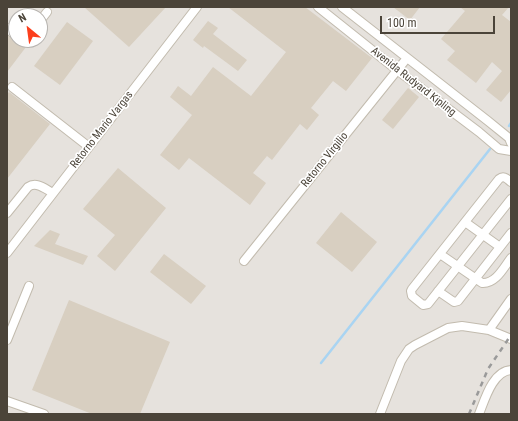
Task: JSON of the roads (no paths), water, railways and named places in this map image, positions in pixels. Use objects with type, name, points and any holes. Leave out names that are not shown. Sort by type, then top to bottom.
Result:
[{"type":"street","name":"Retorno Mario Vargas","points":[[7,252],[196,7]]},
{"type":"street","name":"Avenida Rudyard Kipling","points":[[318,7],[499,149],[511,152]]},
{"type":"street","name":"Avenida Rudyard Kipling","points":[[342,7],[488,121],[509,138],[511,143]]},
{"type":"street","name":"Retorno Virgilio","points":[[244,261],[407,58]]},
{"type":"street","points":[[12,87],[89,147]]},
{"type":"street","points":[[479,132],[488,121]]},
{"type":"street","points":[[511,182],[503,177],[499,179],[410,292],[412,296],[425,305],[428,304],[511,199]]},
{"type":"street","points":[[7,213],[31,185],[37,185],[53,193]]},
{"type":"street","points":[[465,222],[500,248]]},
{"type":"street","points":[[438,291],[456,302],[511,233]]},
{"type":"street","points":[[440,254],[482,284],[490,283],[511,258]]},
{"type":"street","points":[[7,340],[29,286]]},
{"type":"street","points":[[489,330],[511,299]]},
{"type":"street","points":[[380,414],[401,361],[409,349],[415,345],[455,326],[489,330],[511,339]]},
{"type":"street","points":[[479,414],[494,381],[502,372],[511,370]]},
{"type":"street","points":[[7,401],[44,414]]},
{"type":"waterway","points":[[321,363],[490,149]]},
{"type":"railway","points":[[469,414],[488,369],[511,335]]}]
